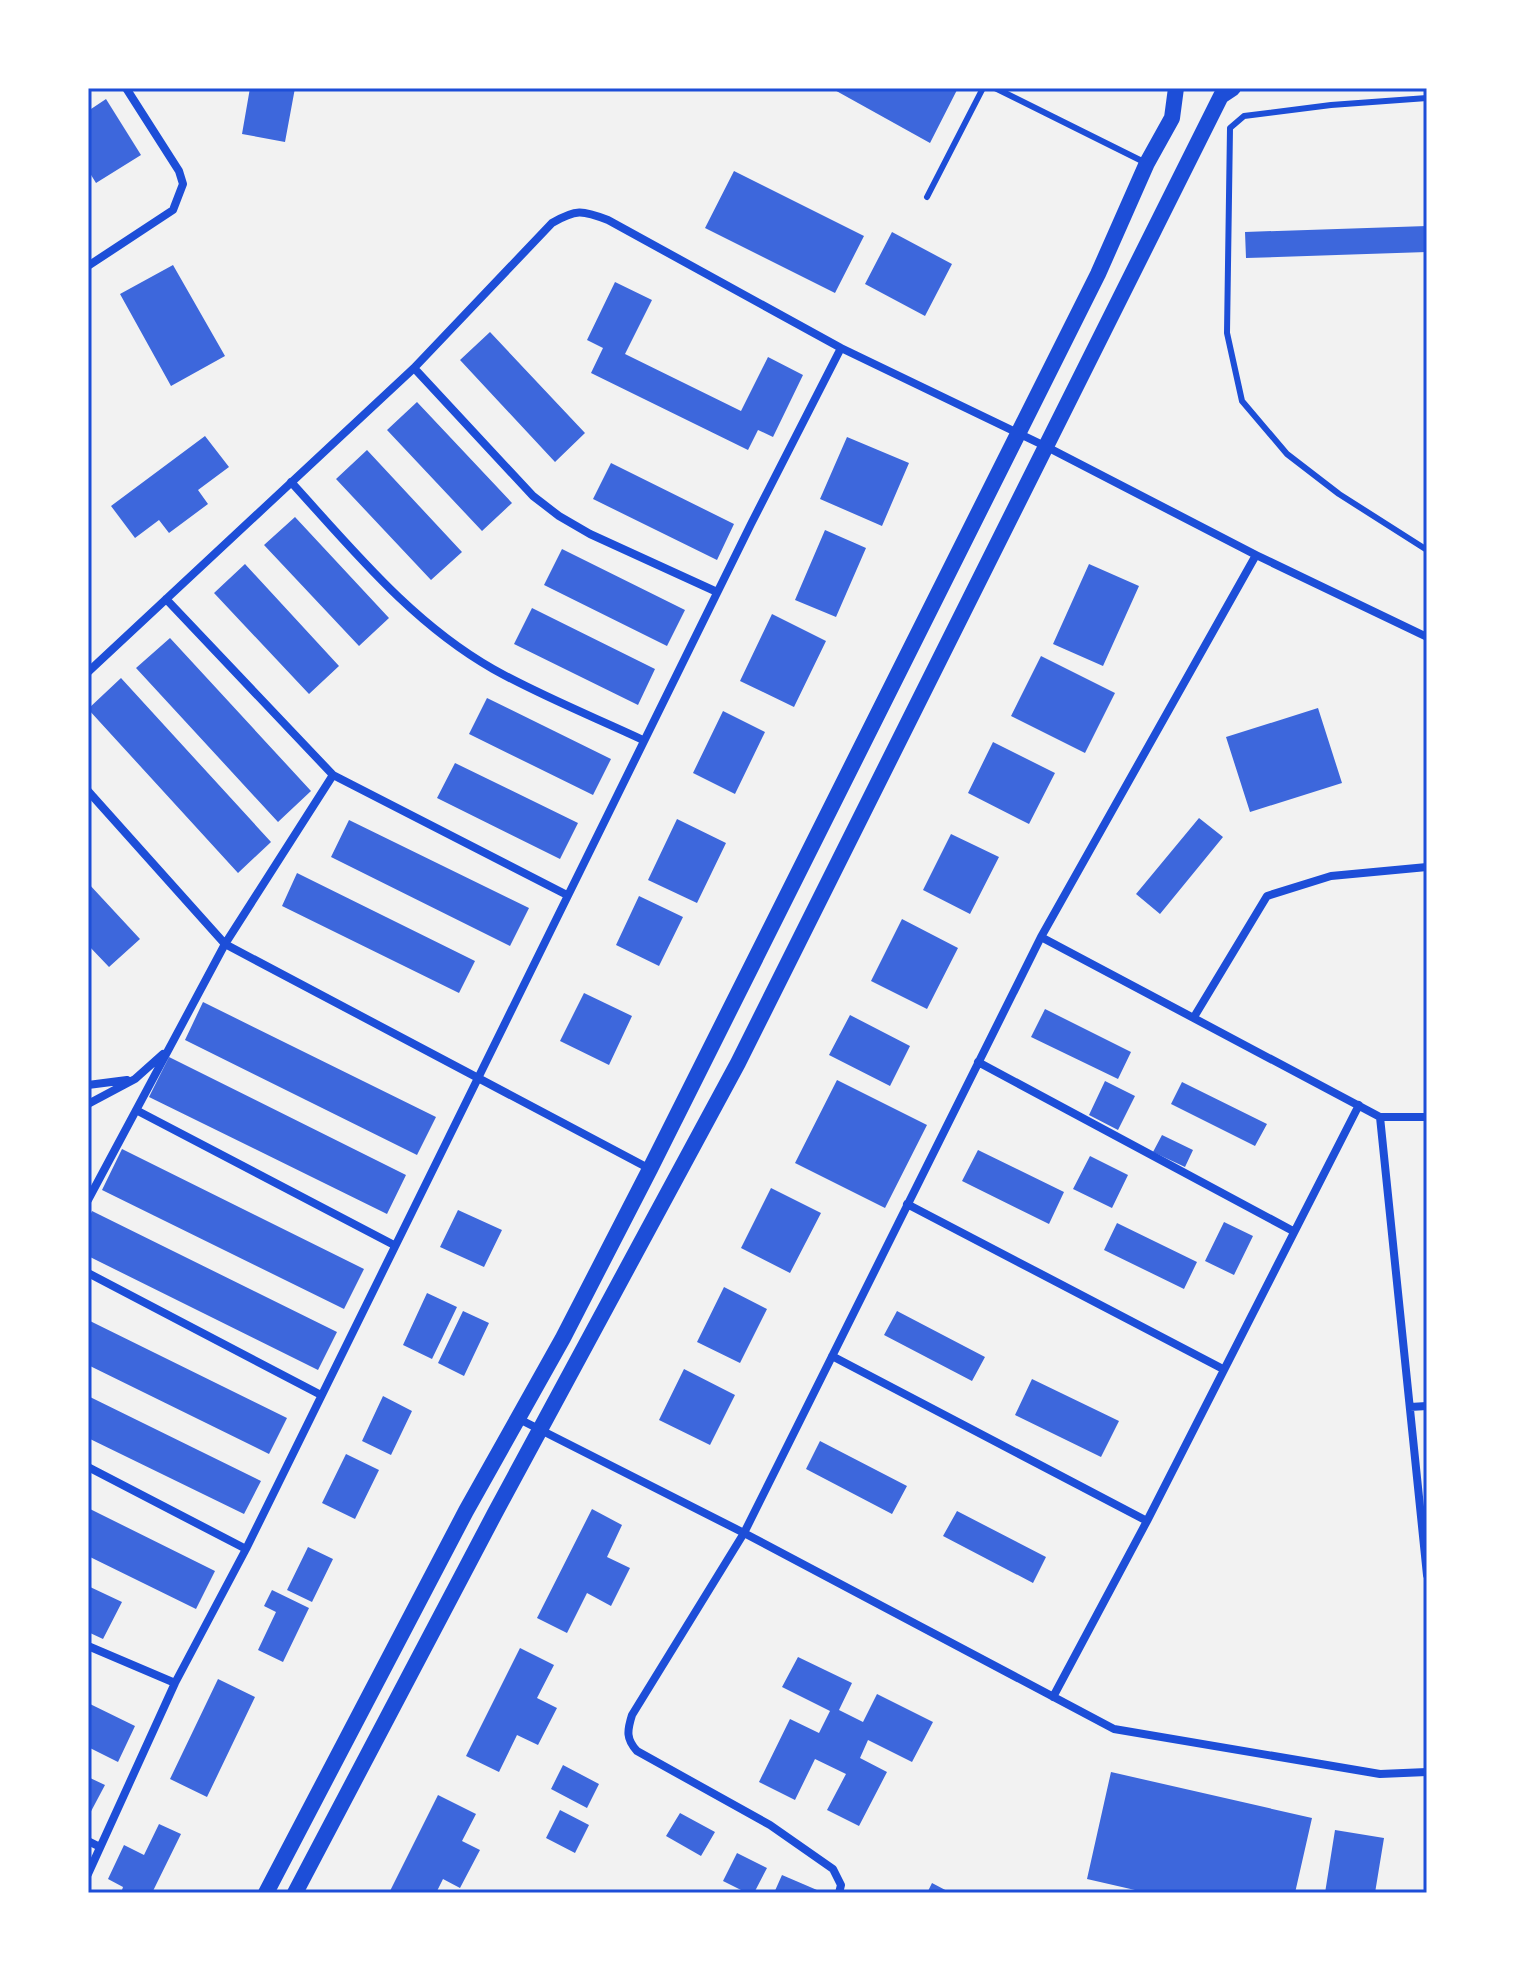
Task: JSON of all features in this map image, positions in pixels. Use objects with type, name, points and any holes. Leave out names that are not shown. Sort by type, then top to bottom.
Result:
[{"type":"main road","points":[[266,1893],[650,1169],[1098,274],[1147,163],[1172,118],[1176,88]]},
{"type":"main road","points":[[295,1893],[540,1428],[738,1063],[1221,96],[1233,88]]},
{"type":"street","points":[[88,266],[173,210],[183,184],[179,171],[126,88]]},
{"type":"street","points":[[88,672],[414,368],[552,223],[570,212],[586,212],[608,220],[841,348],[1427,637]]},
{"type":"street","points":[[88,1874],[175,1683],[246,1549],[643,740],[841,348]]},
{"type":"street","points":[[414,368],[533,496],[559,516],[590,534],[717,592]]},
{"type":"street","points":[[291,482],[394,594],[458,645],[494,669],[643,740]]},
{"type":"street","points":[[839,1893],[841,1885],[833,1869],[770,1825],[637,1751],[628,1741],[627,1729],[632,1715],[744,1533],[1041,937],[1256,555]]},
{"type":"street","points":[[166,599],[333,775],[567,895]]},
{"type":"street","points":[[88,1200],[225,944],[333,775]]},
{"type":"street","points":[[88,791],[225,944],[650,1169]]},
{"type":"street","points":[[1194,1017],[1267,896],[1331,876],[1427,867]]},
{"type":"street","points":[[1041,937],[1380,1117],[1427,1117]]},
{"type":"street","points":[[88,1104],[135,1079],[169,1049]]},
{"type":"street","points":[[978,1062],[1293,1231]]},
{"type":"street","points":[[88,1085],[135,1079]]},
{"type":"street","points":[[1053,1697],[1147,1521],[1359,1105]]},
{"type":"street","points":[[136,1110],[394,1245]]},
{"type":"street","points":[[1380,1117],[1427,1575]]},
{"type":"street","points":[[907,1204],[1223,1369]]},
{"type":"street","points":[[88,1273],[321,1395]]},
{"type":"street","points":[[832,1356],[1147,1521]]},
{"type":"street","points":[[1410,1407],[1427,1406]]},
{"type":"street","points":[[519,1419],[744,1533],[1114,1729],[1380,1774],[1427,1772]]},
{"type":"street","points":[[88,1467],[246,1549]]},
{"type":"street","points":[[88,1646],[175,1683]]},
{"type":"street","points":[[88,1841],[100,1847]]},
{"type":"lane","points":[[927,197],[983,88]]},
{"type":"lane","points":[[995,88],[1147,163]]},
{"type":"lane","points":[[1427,98],[1331,105],[1244,116],[1230,128],[1227,333],[1242,401],[1287,454],[1339,494],[1427,550]]},
{"type":"building","points":[[250,88],[295,88],[285,142],[242,134]]},
{"type":"building","points":[[831,88],[958,88],[930,143]]},
{"type":"building","points":[[106,99],[141,155],[96,183],[88,170],[88,111]]},
{"type":"building","points":[[734,171],[864,236],[835,293],[705,228]]},
{"type":"building","points":[[1427,226],[1427,252],[1246,258],[1245,232]]},
{"type":"building","points":[[892,232],[952,264],[925,316],[865,284]]},
{"type":"building","points":[[173,265],[225,356],[171,386],[120,294]]},
{"type":"building","points":[[615,282],[652,300],[625,354],[741,411],[768,357],[803,375],[773,437],[758,430],[748,450],[591,373],[603,348],[587,340]]},
{"type":"building","points":[[490,332],[585,433],[555,462],[460,360]]},
{"type":"building","points":[[417,402],[512,503],[482,531],[387,430]]},
{"type":"building","points":[[205,436],[229,467],[198,490],[208,504],[169,533],[159,520],[135,538],[111,506]]},
{"type":"building","points":[[847,437],[909,463],[882,526],[820,499]]},
{"type":"building","points":[[367,450],[462,552],[431,580],[336,479]]},
{"type":"building","points":[[611,463],[734,524],[717,560],[593,499]]},
{"type":"building","points":[[295,517],[389,618],[359,646],[264,545]]},
{"type":"building","points":[[825,530],[866,548],[836,617],[795,600]]},
{"type":"building","points":[[562,549],[685,610],[667,646],[544,585]]},
{"type":"building","points":[[245,564],[339,666],[309,694],[214,593]]},
{"type":"building","points":[[1089,564],[1139,586],[1103,666],[1053,644]]},
{"type":"building","points":[[532,608],[655,669],[638,705],[514,644]]},
{"type":"building","points":[[772,614],[826,641],[794,707],[740,681]]},
{"type":"building","points":[[170,638],[311,791],[278,822],[136,668]]},
{"type":"building","points":[[1041,656],[1115,693],[1085,753],[1011,716]]},
{"type":"building","points":[[121,678],[271,842],[238,873],[88,709]]},
{"type":"building","points":[[487,698],[611,759],[593,795],[469,734]]},
{"type":"building","points":[[1318,708],[1342,783],[1250,812],[1226,737]]},
{"type":"building","points":[[723,711],[765,732],[735,794],[693,773]]},
{"type":"building","points":[[993,742],[1055,773],[1029,824],[968,793]]},
{"type":"building","points":[[455,763],[578,823],[560,859],[437,798]]},
{"type":"building","points":[[1199,818],[1223,837],[1160,914],[1136,894]]},
{"type":"building","points":[[677,819],[726,843],[697,903],[648,880]]},
{"type":"building","points":[[349,820],[529,908],[510,946],[331,857]]},
{"type":"building","points":[[951,834],[999,857],[970,914],[923,890]]},
{"type":"building","points":[[297,873],[475,961],[459,993],[282,906]]},
{"type":"building","points":[[88,883],[140,939],[109,967],[88,945]]},
{"type":"building","points":[[639,896],[683,917],[659,966],[616,945]]},
{"type":"building","points":[[902,919],[958,948],[927,1009],[871,981]]},
{"type":"building","points":[[584,993],[632,1016],[609,1065],[560,1041]]},
{"type":"building","points":[[203,1002],[436,1117],[417,1155],[185,1040]]},
{"type":"building","points":[[1045,1009],[1131,1052],[1118,1079],[1031,1037]]},
{"type":"building","points":[[850,1015],[910,1046],[890,1086],[829,1055]]},
{"type":"building","points":[[169,1057],[406,1175],[387,1214],[149,1097]]},
{"type":"building","points":[[837,1080],[927,1125],[885,1208],[795,1163]]},
{"type":"building","points":[[1105,1081],[1135,1096],[1118,1130],[1089,1115]]},
{"type":"building","points":[[1182,1082],[1267,1124],[1255,1146],[1171,1104]]},
{"type":"building","points":[[1162,1135],[1193,1150],[1185,1167],[1153,1152]]},
{"type":"building","points":[[122,1149],[364,1269],[344,1309],[102,1190]]},
{"type":"building","points":[[978,1150],[1064,1192],[1049,1224],[962,1181]]},
{"type":"building","points":[[1090,1156],[1128,1175],[1112,1208],[1073,1189]]},
{"type":"building","points":[[771,1188],[821,1213],[790,1273],[741,1248]]},
{"type":"building","points":[[458,1210],[502,1230],[484,1267],[440,1247]]},
{"type":"building","points":[[92,1211],[337,1332],[318,1370],[88,1256],[88,1220]]},
{"type":"building","points":[[1224,1222],[1253,1236],[1234,1275],[1205,1261]]},
{"type":"building","points":[[1117,1223],[1197,1262],[1184,1289],[1104,1250]]},
{"type":"building","points":[[724,1287],[767,1309],[740,1363],[697,1342]]},
{"type":"building","points":[[427,1293],[457,1307],[432,1359],[403,1345]]},
{"type":"building","points":[[463,1311],[489,1323],[464,1376],[438,1363]]},
{"type":"building","points":[[897,1311],[985,1357],[972,1381],[884,1335]]},
{"type":"building","points":[[88,1320],[287,1418],[269,1454],[88,1365]]},
{"type":"building","points":[[684,1369],[735,1395],[710,1445],[659,1420]]},
{"type":"building","points":[[1032,1379],[1119,1421],[1101,1457],[1015,1415]]},
{"type":"building","points":[[88,1396],[261,1481],[244,1514],[88,1438]]},
{"type":"building","points":[[383,1396],[412,1411],[391,1455],[362,1441]]},
{"type":"building","points":[[820,1441],[907,1486],[892,1514],[806,1469]]},
{"type":"building","points":[[346,1454],[379,1470],[355,1519],[322,1503]]},
{"type":"building","points":[[88,1508],[215,1571],[196,1609],[88,1556]]},
{"type":"building","points":[[592,1509],[622,1525],[607,1557],[630,1568],[611,1606],[587,1593],[567,1633],[537,1618]]},
{"type":"building","points":[[957,1511],[1046,1557],[1033,1583],[943,1536]]},
{"type":"building","points":[[308,1547],[333,1559],[312,1602],[287,1590]]},
{"type":"building","points":[[88,1586],[122,1602],[103,1639],[88,1632]]},
{"type":"building","points":[[272,1590],[309,1608],[283,1662],[258,1650],[276,1612],[264,1606]]},
{"type":"building","points":[[520,1648],[554,1665],[537,1698],[557,1708],[538,1745],[517,1735],[499,1772],[466,1756]]},
{"type":"building","points":[[798,1657],[852,1683],[839,1710],[863,1722],[877,1694],[933,1722],[912,1762],[868,1740],[860,1758],[887,1772],[859,1826],[827,1810],[846,1774],[815,1759],[795,1800],[759,1782],[790,1719],[819,1733],[830,1711],[782,1687]]},
{"type":"building","points":[[218,1679],[255,1697],[207,1797],[170,1779]]},
{"type":"building","points":[[88,1703],[135,1726],[118,1762],[88,1747]]},
{"type":"building","points":[[563,1765],[599,1784],[587,1808],[551,1789]]},
{"type":"building","points":[[1111,1772],[1312,1818],[1295,1893],[1148,1893],[1087,1879]]},
{"type":"building","points":[[88,1777],[105,1785],[88,1817]]},
{"type":"building","points":[[438,1795],[476,1814],[462,1841],[480,1850],[460,1888],[443,1879],[436,1893],[389,1893]]},
{"type":"building","points":[[560,1810],[589,1825],[575,1853],[546,1838]]},
{"type":"building","points":[[680,1813],[715,1832],[701,1856],[666,1836]]},
{"type":"building","points":[[159,1824],[181,1834],[152,1893],[121,1893],[123,1887],[108,1879],[124,1845],[144,1855]]},
{"type":"building","points":[[1335,1830],[1384,1838],[1375,1893],[1325,1893]]},
{"type":"building","points":[[737,1853],[767,1868],[754,1893],[747,1893],[723,1881]]},
{"type":"building","points":[[782,1875],[817,1890],[816,1893],[774,1893]]},
{"type":"building","points":[[932,1883],[951,1893],[927,1893]]}]
